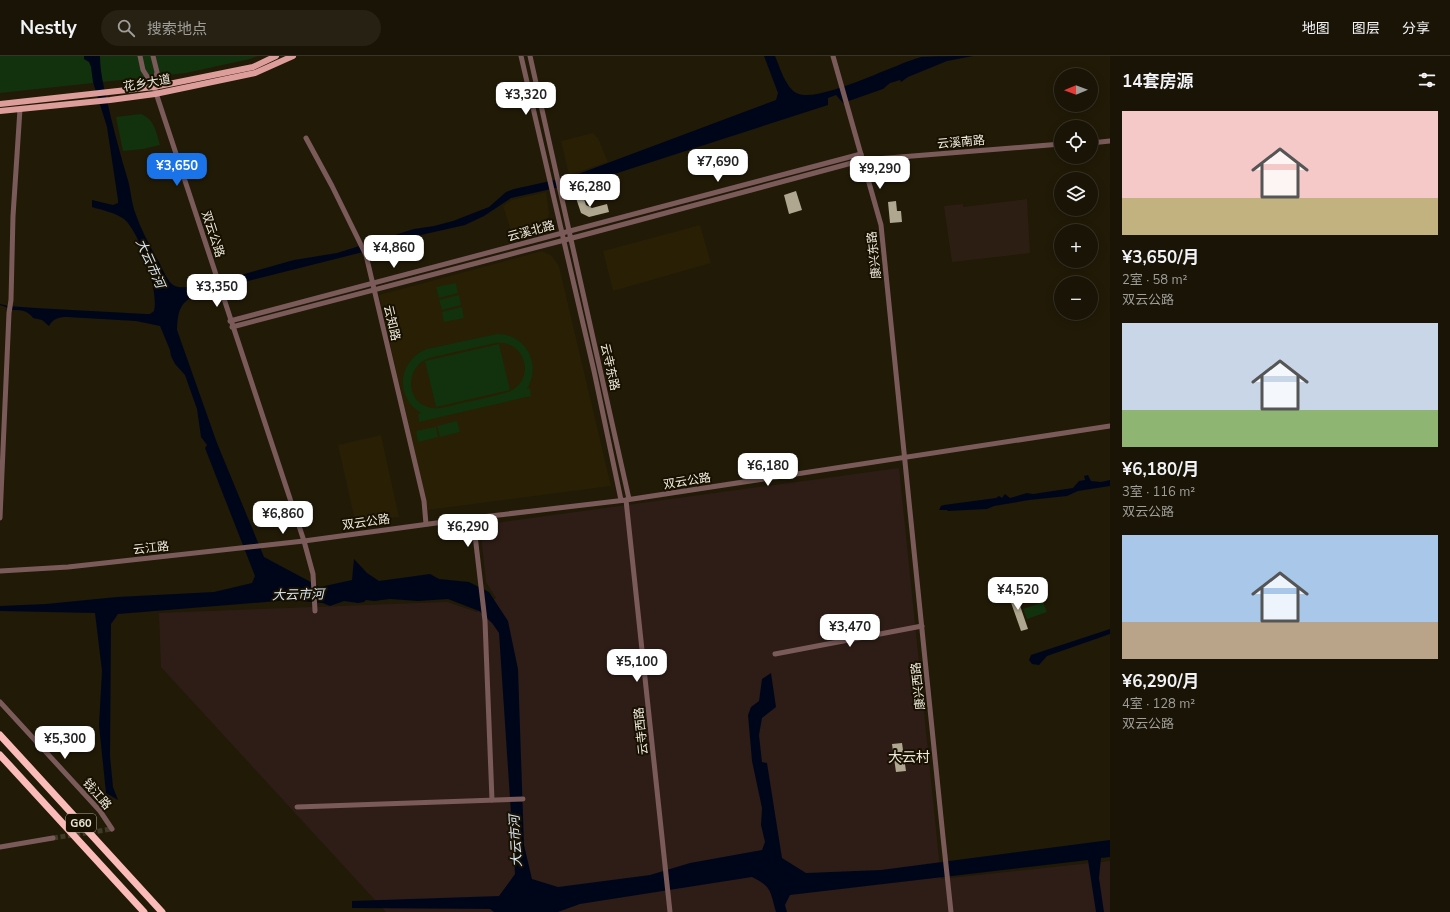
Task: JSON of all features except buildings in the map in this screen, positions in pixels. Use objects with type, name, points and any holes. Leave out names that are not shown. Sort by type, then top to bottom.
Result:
[{"type":"highway","name":"G60","points":[[0,735],[162,912]]},
{"type":"highway","name":"G60","points":[[0,756],[144,912]]},
{"type":"main road","name":"花乡大道","points":[[0,104],[154,87],[253,67],[276,56]]},
{"type":"main road","name":"花乡大道","points":[[0,111],[156,94],[255,73],[293,56]]},
{"type":"street","name":"双云公路","points":[[140,56],[143,70],[154,87],[230,321],[304,541],[473,518],[626,500],[1110,426]]},
{"type":"street","name":"双云公路","points":[[153,56],[157,72],[154,87]]},
{"type":"street","points":[[521,56],[561,233]]},
{"type":"street","points":[[530,56],[569,231]]},
{"type":"street","name":"康兴东路","points":[[833,56],[881,225],[905,458]]},
{"type":"street","points":[[0,518],[9,313],[11,300],[13,216],[20,109]]},
{"type":"street","name":"云知路","points":[[306,138],[366,256],[424,502],[426,524]]},
{"type":"street","points":[[1098,142],[1110,141]]},
{"type":"street","name":"云溪南路","points":[[863,160],[1054,145]]},
{"type":"street","name":"云溪北路","points":[[230,321],[861,154]]},
{"type":"street","name":"云溪北路","points":[[232,327],[563,241],[863,160]]},
{"type":"street","name":"云寺东路","points":[[569,231],[626,500]]},
{"type":"street","name":"云寺东路","points":[[561,233],[626,500]]},
{"type":"street","name":"康兴西路","points":[[905,458],[942,837],[951,912]]},
{"type":"street","name":"云寺西路","points":[[626,500],[670,912]]},
{"type":"street","points":[[473,518],[485,621],[492,800]]},
{"type":"street","points":[[304,541],[312,574],[315,611]]},
{"type":"street","name":"云江路","points":[[0,571],[68,566],[304,541]]},
{"type":"street","points":[[775,654],[922,626]]},
{"type":"street","name":"钱江路","points":[[0,702],[100,811],[112,829]]},
{"type":"street","points":[[297,807],[523,799]]},
{"type":"street","points":[[0,846],[53,838]]},
{"type":"shaded area","points":[[593,133],[598,138],[608,162],[569,175],[561,141]]},
{"type":"shaded area","points":[[546,192],[549,213],[547,225],[544,230],[536,235],[514,241],[503,206],[512,200]]},
{"type":"shaded area","points":[[1027,199],[1030,253],[952,262],[944,206],[963,204],[963,207]]},
{"type":"shaded area","points":[[700,225],[711,263],[613,291],[603,251]]},
{"type":"shaded area","points":[[542,251],[552,256],[559,266],[611,486],[428,510],[379,295]]},
{"type":"shaded area","points":[[381,435],[399,517],[355,521],[338,445]]},
{"type":"shaded area","points":[[899,468],[941,879],[1110,861],[1110,912],[386,912],[161,667],[159,613],[447,602],[477,612],[496,598],[486,582],[480,525]]},
{"type":"green space","points":[[0,56],[258,56],[186,73],[0,93]]},
{"type":"green space","points":[[141,114],[152,123],[160,145],[143,149],[123,151],[116,117]]},
{"type":"green space","points":[[456,283],[458,293],[439,298],[436,287]]},
{"type":"green space","points":[[459,295],[461,305],[442,310],[439,300]]},
{"type":"green space","points":[[462,307],[464,318],[444,322],[442,312]]},
{"type":"green space","points":[[497,334],[507,335],[516,339],[523,345],[532,361],[533,370],[527,389],[530,388],[531,396],[419,422],[418,414],[421,413],[412,406],[406,398],[403,389],[403,379],[405,370],[410,361],[417,354],[427,349]],"holes":[[[495,343],[506,344],[515,348],[521,355],[524,363],[525,372],[522,381],[515,388],[505,393],[439,408],[424,405],[417,400],[411,385],[415,369],[421,363],[429,358]]]},
{"type":"green space","points":[[499,344],[510,390],[436,407],[425,361]]},
{"type":"green space","points":[[457,421],[460,432],[440,437],[437,426]]},
{"type":"green space","points":[[436,427],[438,437],[418,442],[416,431]]},
{"type":"green space","points":[[1043,602],[1047,612],[1027,619],[1023,609]]},
{"type":"water","name":"大云市河","points":[[84,56],[100,56],[101,72],[115,133],[133,205],[144,234],[170,282],[175,286],[188,287],[222,278],[237,276],[294,260],[337,253],[414,229],[453,221],[489,207],[506,192],[514,189],[573,176],[776,100],[778,93],[764,56],[775,56],[784,78],[794,92],[809,95],[824,93],[840,88],[921,57],[973,56],[947,61],[908,77],[901,82],[900,80],[890,83],[883,89],[843,103],[836,95],[828,98],[828,105],[605,177],[592,176],[578,183],[511,198],[484,216],[465,225],[399,240],[395,244],[196,294],[186,301],[180,309],[177,330],[217,443],[264,557],[320,587],[352,580],[354,559],[367,573],[379,581],[430,574],[439,579],[469,582],[489,592],[508,621],[518,669],[524,845],[532,879],[558,887],[650,875],[690,863],[762,850],[765,842],[761,825],[762,808],[752,761],[748,715],[751,707],[759,701],[762,679],[771,673],[776,707],[762,718],[759,735],[762,762],[767,763],[782,858],[806,873],[881,870],[1110,840],[1110,857],[1101,858],[1099,878],[1104,912],[1096,912],[1088,860],[790,895],[785,905],[787,912],[776,912],[773,899],[767,887],[752,877],[580,904],[558,912],[494,912],[490,909],[352,908],[352,901],[499,896],[515,874],[499,633],[492,623],[479,611],[448,599],[418,601],[390,599],[374,601],[366,600],[358,603],[344,601],[330,606],[323,603],[290,600],[118,614],[111,624],[110,756],[113,787],[118,800],[106,793],[99,725],[102,671],[95,613],[0,611],[0,606],[46,604],[117,597],[214,592],[252,583],[255,576],[205,448],[207,445],[201,437],[197,409],[185,375],[175,364],[160,326],[136,321],[61,317],[52,322],[49,326],[42,320],[33,318],[28,313],[19,310],[9,310],[0,305],[146,314],[150,314],[154,311],[154,290],[151,277],[136,236],[124,219],[109,212],[92,207],[92,200],[113,205],[118,203],[118,200],[107,127],[93,82],[91,67],[89,62],[84,59]]},
{"type":"water","points":[[1088,475],[1091,481],[1101,482],[1110,480],[1110,486],[1078,491],[1067,496],[1029,500],[994,506],[987,509],[939,510],[941,506],[944,505],[996,498],[999,496],[1002,498],[1005,494],[1010,498],[1027,493],[1033,494],[1073,488],[1079,481],[1085,480],[1084,476]]},
{"type":"water","points":[[1110,629],[1110,634],[1047,656],[1039,665],[1032,664],[1029,660],[1031,655]]},
{"type":"tunnel","points":[[53,838],[112,829]]},
{"type":"district","name":"大云村","points":[[909,757]]}]
